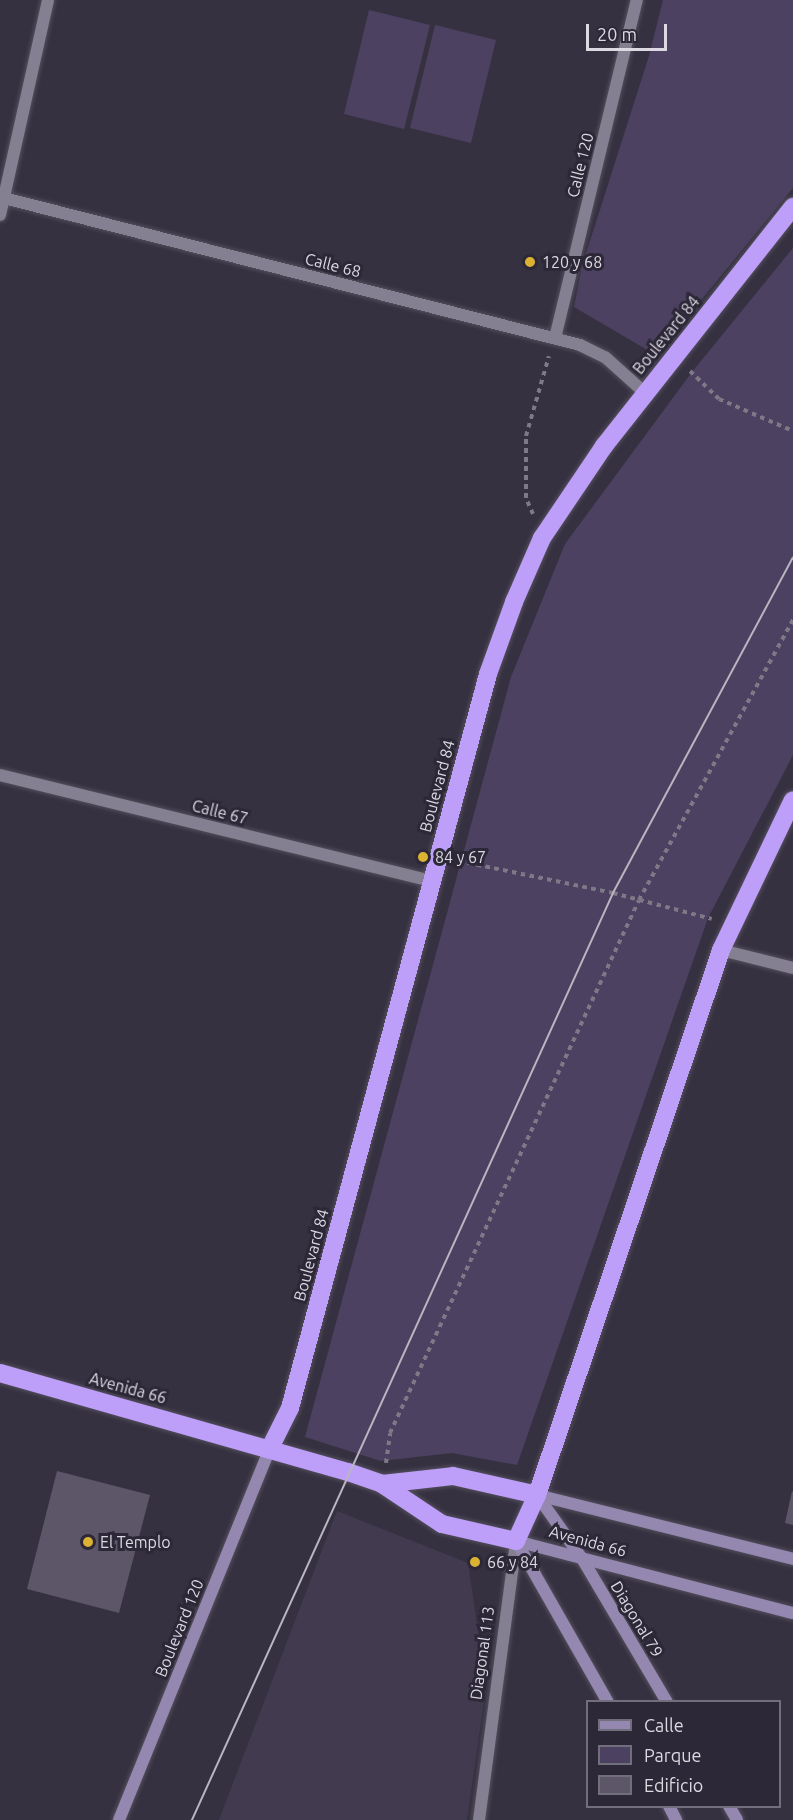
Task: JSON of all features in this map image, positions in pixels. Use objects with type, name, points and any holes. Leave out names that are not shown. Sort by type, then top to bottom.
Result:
[{"type":"highway","name":"Boulevard 84","points":[[270,1448],[290,1408],[488,674],[542,538],[644,392],[793,207]]},
{"type":"highway","points":[[537,1495],[721,950],[793,800]]},
{"type":"highway","name":"Avenida 66","points":[[0,1373],[270,1448],[382,1484],[442,1524],[516,1541]]},
{"type":"highway","name":"Avenida 66","points":[[382,1484],[453,1476],[537,1495]]},
{"type":"highway","name":"Diagonal 113","points":[[516,1541],[537,1495]]},
{"type":"main road","name":"Boulevard 120","points":[[120,1820],[270,1448]]},
{"type":"main road","name":"Avenida 66","points":[[537,1495],[793,1559]]},
{"type":"main road","name":"Diagonal 79","points":[[537,1495],[583,1560],[666,1700]]},
{"type":"main road","name":"Avenida 66","points":[[516,1541],[793,1613]]},
{"type":"main road","points":[[516,1541],[607,1700]]},
{"type":"street","points":[[0,215],[48,0]]},
{"type":"street","name":"Calle 120","points":[[555,338],[637,0]]},
{"type":"street","name":"Calle 68","points":[[2,198],[555,338],[605,357],[644,392]]},
{"type":"street","name":"Calle 67","points":[[0,775],[431,881]]},
{"type":"street","points":[[721,950],[793,968]]},
{"type":"street","name":"Diagonal 113","points":[[479,1820],[516,1541]]},
{"type":"path","points":[[542,538],[526,498],[526,436],[555,338]]},
{"type":"path","points":[[669,363],[692,372],[719,399],[793,431]]},
{"type":"path","points":[[382,1484],[390,1433],[639,900],[793,620]]},
{"type":"path","points":[[438,856],[639,900],[734,925]]},
{"type":"shaded area","points":[[337,1511],[468,1563],[486,1687],[467,1820],[219,1820]]},
{"type":"green space","points":[[663,0],[793,0],[793,188],[656,355],[574,307],[582,266],[649,56]]},
{"type":"green space","points":[[369,10],[430,25],[404,129],[344,114]]},
{"type":"green space","points":[[435,25],[496,40],[471,143],[410,128]]},
{"type":"green space","points":[[793,248],[793,755],[708,918],[517,1465],[452,1453],[381,1461],[305,1437],[511,677],[565,544],[692,372]]},
{"type":"building","name":"El Templo","points":[[57,1471],[150,1495],[119,1613],[27,1589]]},
{"type":"building","points":[[793,1492],[793,1525],[785,1523]]},
{"type":"tram line","points":[[192,1820],[613,893],[793,558]]},
{"type":"place","name":"120 y 68","points":[[530,262]]},
{"type":"place","name":"84 y 67","points":[[423,857]]},
{"type":"place","name":"El Templo","points":[[88,1542]]},
{"type":"place","name":"66 y 84","points":[[475,1562]]}]
